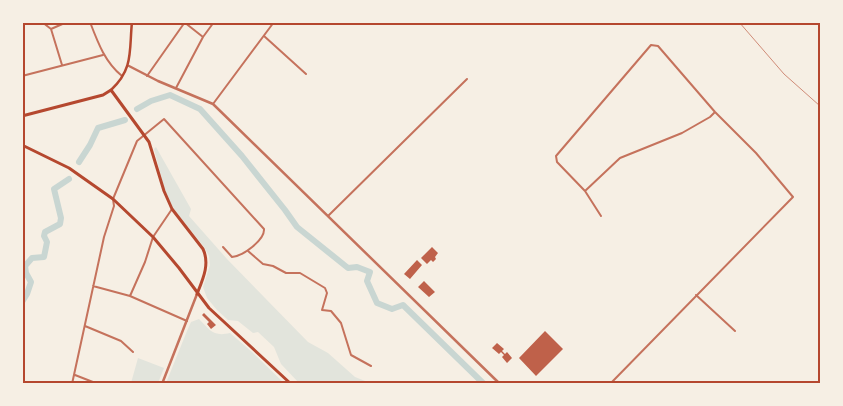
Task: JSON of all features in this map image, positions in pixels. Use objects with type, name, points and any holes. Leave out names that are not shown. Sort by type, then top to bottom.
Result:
[{"type":"main road","points":[[22,116],[103,95],[111,90],[129,66],[132,22]]},
{"type":"main road","points":[[111,90],[144,135],[153,153],[164,191],[172,209],[206,255],[207,264],[197,294]]},
{"type":"main road","points":[[22,145],[69,168],[113,200],[152,237],[209,308],[291,384]]},
{"type":"street","points":[[42,22],[51,29],[62,65]]},
{"type":"street","points":[[51,29],[67,22]]},
{"type":"street","points":[[90,22],[103,55],[122,76]]},
{"type":"street","points":[[176,88],[203,37],[214,22]]},
{"type":"street","points":[[213,104],[274,22]]},
{"type":"street","points":[[147,76],[185,23],[203,37]]},
{"type":"street","points":[[264,36],[306,74]]},
{"type":"street","points":[[602,216],[585,191],[557,162],[556,156],[649,46],[658,46],[715,112],[756,153],[793,197],[610,384]]},
{"type":"street","points":[[22,76],[103,55]]},
{"type":"street","points":[[129,66],[147,76],[213,104],[500,384]]},
{"type":"street","points":[[328,216],[467,79]]},
{"type":"street","points":[[585,191],[620,158],[682,133],[710,117],[715,112]]},
{"type":"street","points":[[72,384],[104,237],[114,206],[113,200],[137,141],[164,119],[264,229],[262,237],[248,251],[238,257],[232,257],[223,247]]},
{"type":"street","points":[[130,296],[152,237],[172,209]]},
{"type":"street","points":[[248,251],[263,264],[273,266],[288,274],[300,273],[325,288],[327,293],[322,310],[331,311],[341,324],[351,355],[371,366]]},
{"type":"street","points":[[93,286],[130,296],[187,320]]},
{"type":"street","points":[[162,384],[197,294]]},
{"type":"street","points":[[696,295],[735,331]]},
{"type":"street","points":[[85,326],[121,342],[132,352]]},
{"type":"street","points":[[75,375],[98,384]]},
{"type":"shaded area","points":[[156,147],[191,209],[189,216],[227,259],[308,342],[328,353],[355,377],[370,383],[299,383],[281,364],[274,347],[258,332],[253,333],[238,321],[228,320],[217,310],[207,298],[203,287],[210,265],[209,256],[173,208],[165,191],[154,149]]},
{"type":"shaded area","points":[[199,319],[216,333],[230,333],[284,383],[166,383],[191,322]]},
{"type":"shaded area","points":[[138,358],[164,368],[158,383],[131,383]]},
{"type":"building","points":[[432,247],[438,253],[433,262],[431,260],[427,264],[421,258]]},
{"type":"building","points":[[417,260],[422,265],[410,279],[404,274]]},
{"type":"building","points":[[424,281],[435,292],[429,297],[418,287]]},
{"type":"building","points":[[204,313],[216,325],[211,329],[207,324],[209,322],[202,315]]},
{"type":"building","points":[[545,331],[563,349],[536,376],[519,358]]},
{"type":"building","points":[[497,343],[504,349],[502,351],[505,354],[507,352],[512,358],[507,363],[502,357],[504,355],[501,352],[499,354],[492,348]]},
{"type":"waterway","points":[[137,109],[151,101],[170,95],[200,109],[242,156],[297,227],[348,268],[357,267],[370,272],[367,281],[377,303],[392,309],[403,305],[484,384]]},
{"type":"waterway","points":[[79,162],[98,128],[125,120]]},
{"type":"waterway","points":[[22,302],[31,282],[26,273],[25,266],[32,258],[44,257],[47,242],[44,236],[45,232],[60,224],[61,218],[54,189],[69,179]]},
{"type":"railway","points":[[739,22],[784,74],[820,106]]}]
